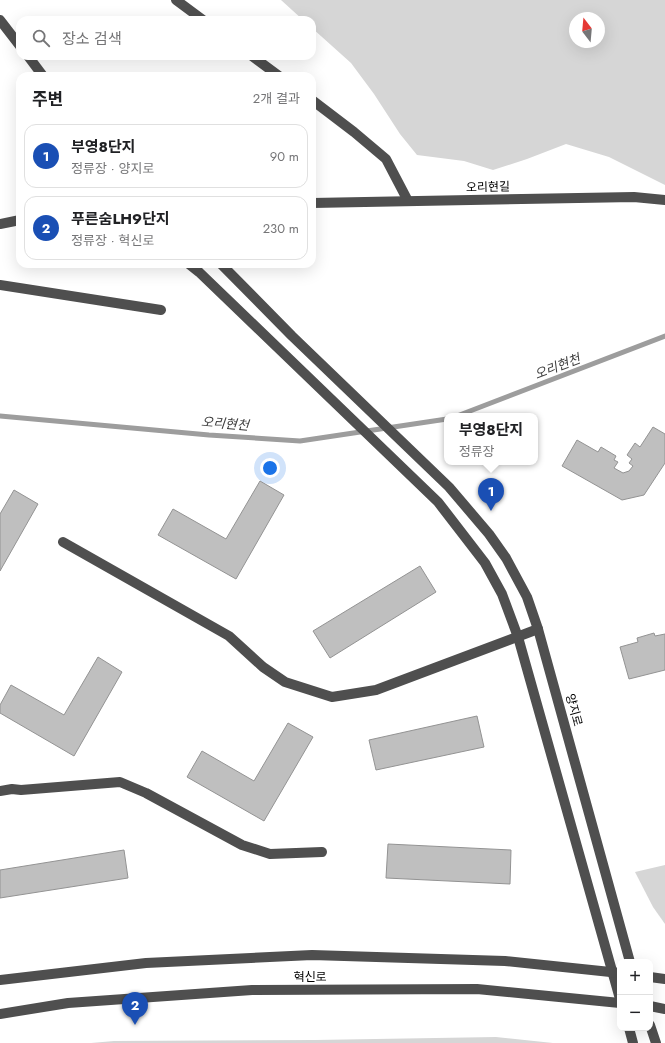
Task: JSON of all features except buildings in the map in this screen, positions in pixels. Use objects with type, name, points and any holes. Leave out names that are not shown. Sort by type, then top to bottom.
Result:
[{"type":"street","points":[[176,0],[198,16]]},
{"type":"street","points":[[0,20],[16,41]]},
{"type":"street","points":[[31,60],[40,72]]},
{"type":"street","points":[[257,60],[274,72]]},
{"type":"street","points":[[316,103],[386,159],[408,201]]},
{"type":"street","name":"오리현길","points":[[316,203],[634,197],[665,200]]},
{"type":"street","points":[[1,224],[16,221]]},
{"type":"street","points":[[194,268],[438,502],[485,563],[502,594],[518,637],[616,973],[619,995]]},
{"type":"street","points":[[225,268],[238,282]]},
{"type":"street","points":[[230,268],[238,282]]},
{"type":"street","name":"양지로","points":[[238,282],[449,487],[489,534],[506,558],[527,597],[538,629],[629,959]]},
{"type":"street","points":[[0,285],[161,310]]},
{"type":"street","points":[[63,542],[229,636],[263,667],[285,682],[332,697],[376,690],[538,629]]},
{"type":"street","points":[[0,791],[120,782],[146,793],[242,846],[270,854],[322,852]]},
{"type":"street","name":"혁신로","points":[[0,980],[146,963],[312,956],[505,961],[616,973]]},
{"type":"street","points":[[653,977],[665,979]]},
{"type":"street","name":"혁신로","points":[[0,1014],[68,1003],[252,990],[476,989],[617,1003]]},
{"type":"street","points":[[653,1007],[665,1009]]},
{"type":"street","points":[[630,1031],[633,1043]]},
{"type":"street","points":[[652,1031],[656,1043]]},
{"type":"shaded area","points":[[281,0],[665,0],[665,185],[609,157],[566,144],[493,170],[464,161],[417,155],[400,134],[374,94],[351,63],[316,32],[316,16],[299,16]]},
{"type":"shaded area","points":[[665,865],[665,924],[653,907],[635,872]]},
{"type":"shaded area","points":[[496,1037],[553,1043],[91,1043],[114,1041]]},
{"type":"waterway","name":"오리현천","points":[[465,413],[665,336]]},
{"type":"waterway","name":"오리현천","points":[[0,416],[209,435],[300,441],[444,419]]},
{"type":"place","name":"부영8단지","points":[[491,511]]},
{"type":"place","name":"푸른숨LH9단지","points":[[135,1025]]}]
